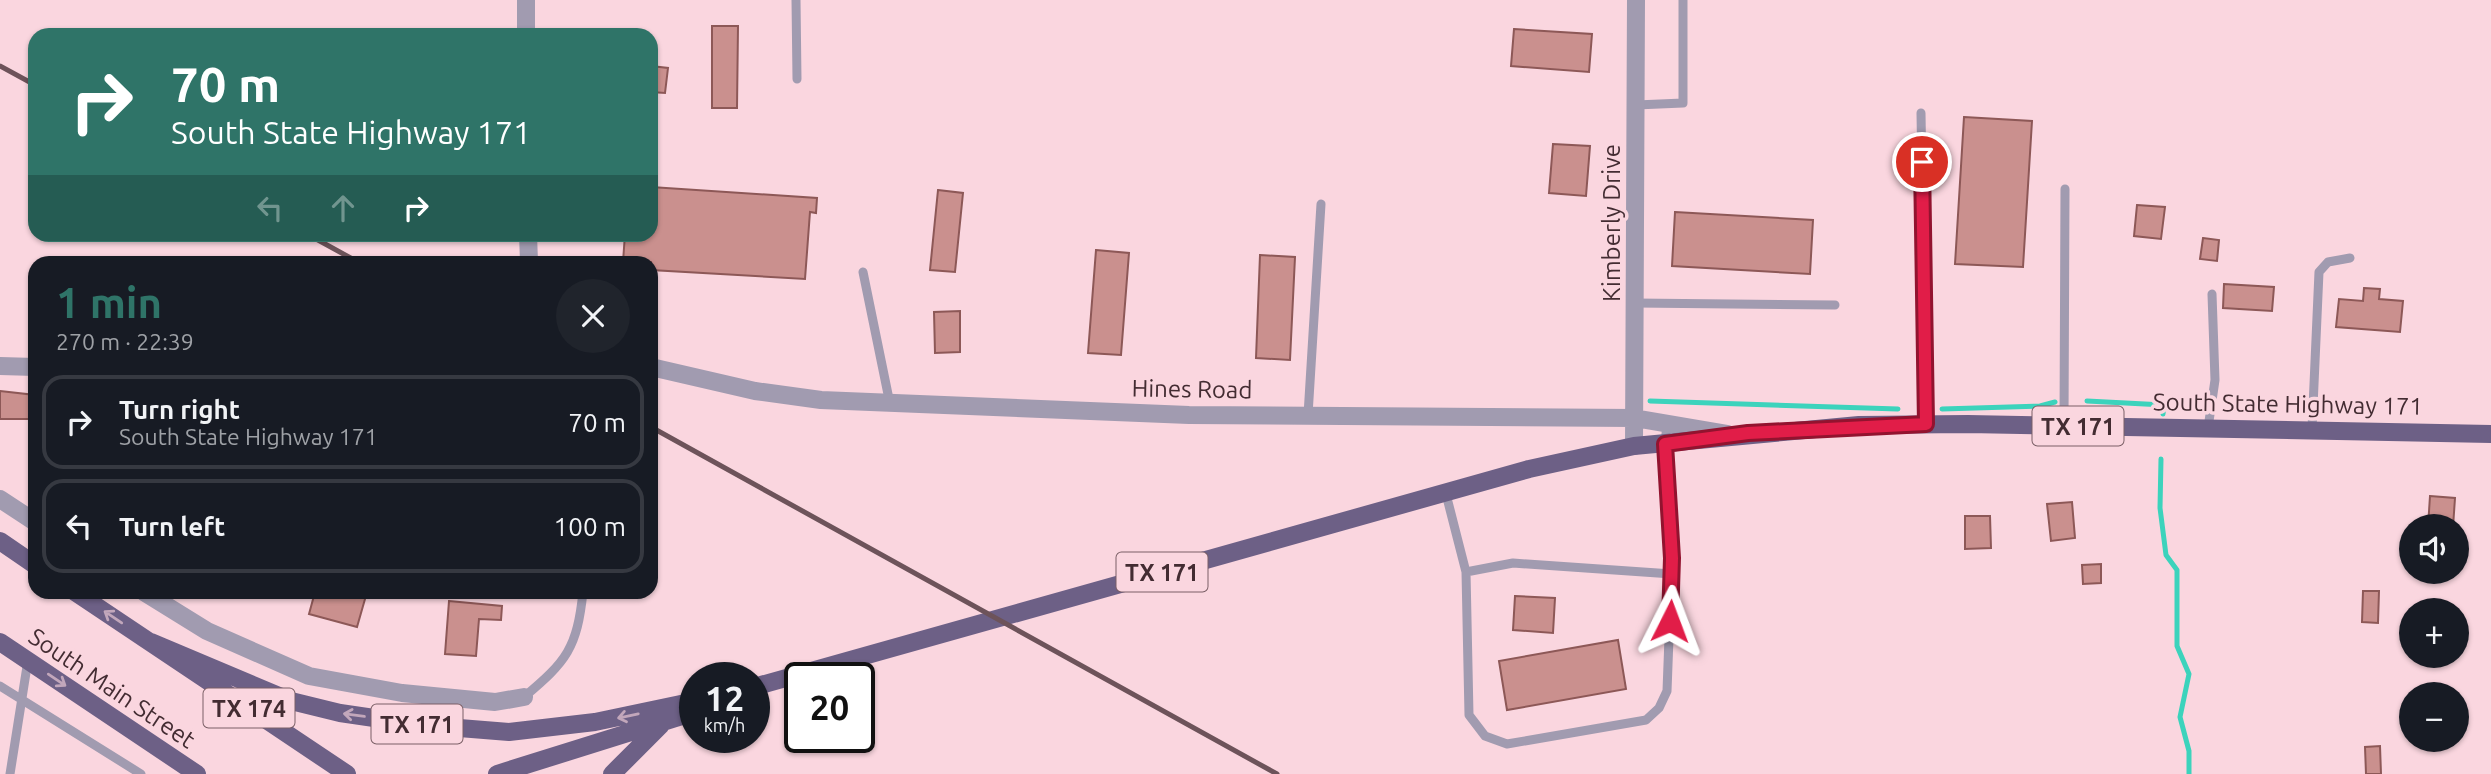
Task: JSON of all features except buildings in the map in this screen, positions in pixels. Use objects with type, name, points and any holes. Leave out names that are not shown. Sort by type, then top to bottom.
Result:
[{"type":"main road","name":"South State Highway 171","points":[[1665,444],[1734,435],[1858,425],[1926,424],[2491,434]]},
{"type":"main road","name":"TX 171","points":[[847,662],[1529,469],[1634,446],[1665,444]]},
{"type":"main road","points":[[0,541],[28,560]]},
{"type":"main road","name":"TX 171","points":[[86,599],[151,642],[205,662],[241,682],[290,701],[340,713],[422,725],[509,732],[595,722],[679,704]]},
{"type":"main road","name":"South Main Street","points":[[0,642],[197,774]]},
{"type":"main road","name":"TX 174","points":[[151,642],[347,774]]},
{"type":"main road","points":[[497,774],[679,716]]},
{"type":"main road","points":[[612,774],[666,720]]},
{"type":"street","points":[[526,0],[526,28]]},
{"type":"street","name":"Kimberly Drive","points":[[1634,446],[1636,0]]},
{"type":"street","points":[[0,366],[28,367]]},
{"type":"street","name":"Hines Road","points":[[658,369],[755,391],[821,400],[1308,415],[1634,418],[1734,435]]},
{"type":"street","points":[[0,499],[28,517]]},
{"type":"street","points":[[155,599],[207,631],[309,676],[402,693],[495,702],[524,697]]},
{"type":"lane","points":[[796,0],[797,79]]},
{"type":"lane","points":[[1636,105],[1683,103],[1683,0]]},
{"type":"lane","points":[[1921,113],[1926,424]]},
{"type":"lane","points":[[2064,425],[2065,189]]},
{"type":"lane","points":[[1308,415],[1321,204]]},
{"type":"lane","points":[[2312,429],[2319,272],[2328,262],[2350,258]]},
{"type":"lane","points":[[863,272],[890,404]]},
{"type":"lane","points":[[2208,428],[2215,380],[2212,294]]},
{"type":"lane","points":[[1635,303],[1835,304]]},
{"type":"lane","points":[[1446,494],[1466,572],[1469,715],[1485,736],[1507,744],[1646,720],[1659,708],[1667,691],[1672,574],[1665,444],[1667,424]]},
{"type":"lane","points":[[1466,572],[1513,563],[1672,574]]},
{"type":"lane","points":[[524,697],[554,671],[579,633],[582,599]]},
{"type":"lane","points":[[10,774],[28,660]]},
{"type":"lane","points":[[0,686],[141,774]]},
{"type":"waterway","points":[[1650,401],[1898,409]]},
{"type":"waterway","points":[[2087,401],[2164,405],[2163,414]]},
{"type":"waterway","points":[[1942,409],[2040,406],[2055,402]]},
{"type":"waterway","points":[[2161,459],[2160,508],[2166,555],[2177,570],[2177,646],[2189,674],[2180,717],[2189,751],[2189,774]]},
{"type":"railway","points":[[0,66],[28,81]]},
{"type":"railway","points":[[322,242],[347,256]]},
{"type":"railway","points":[[658,431],[1277,774]]},
{"type":"route","points":[[1670,621],[1672,558],[1665,444],[1748,433],[1858,425],[1926,424],[1922,162]]}]
